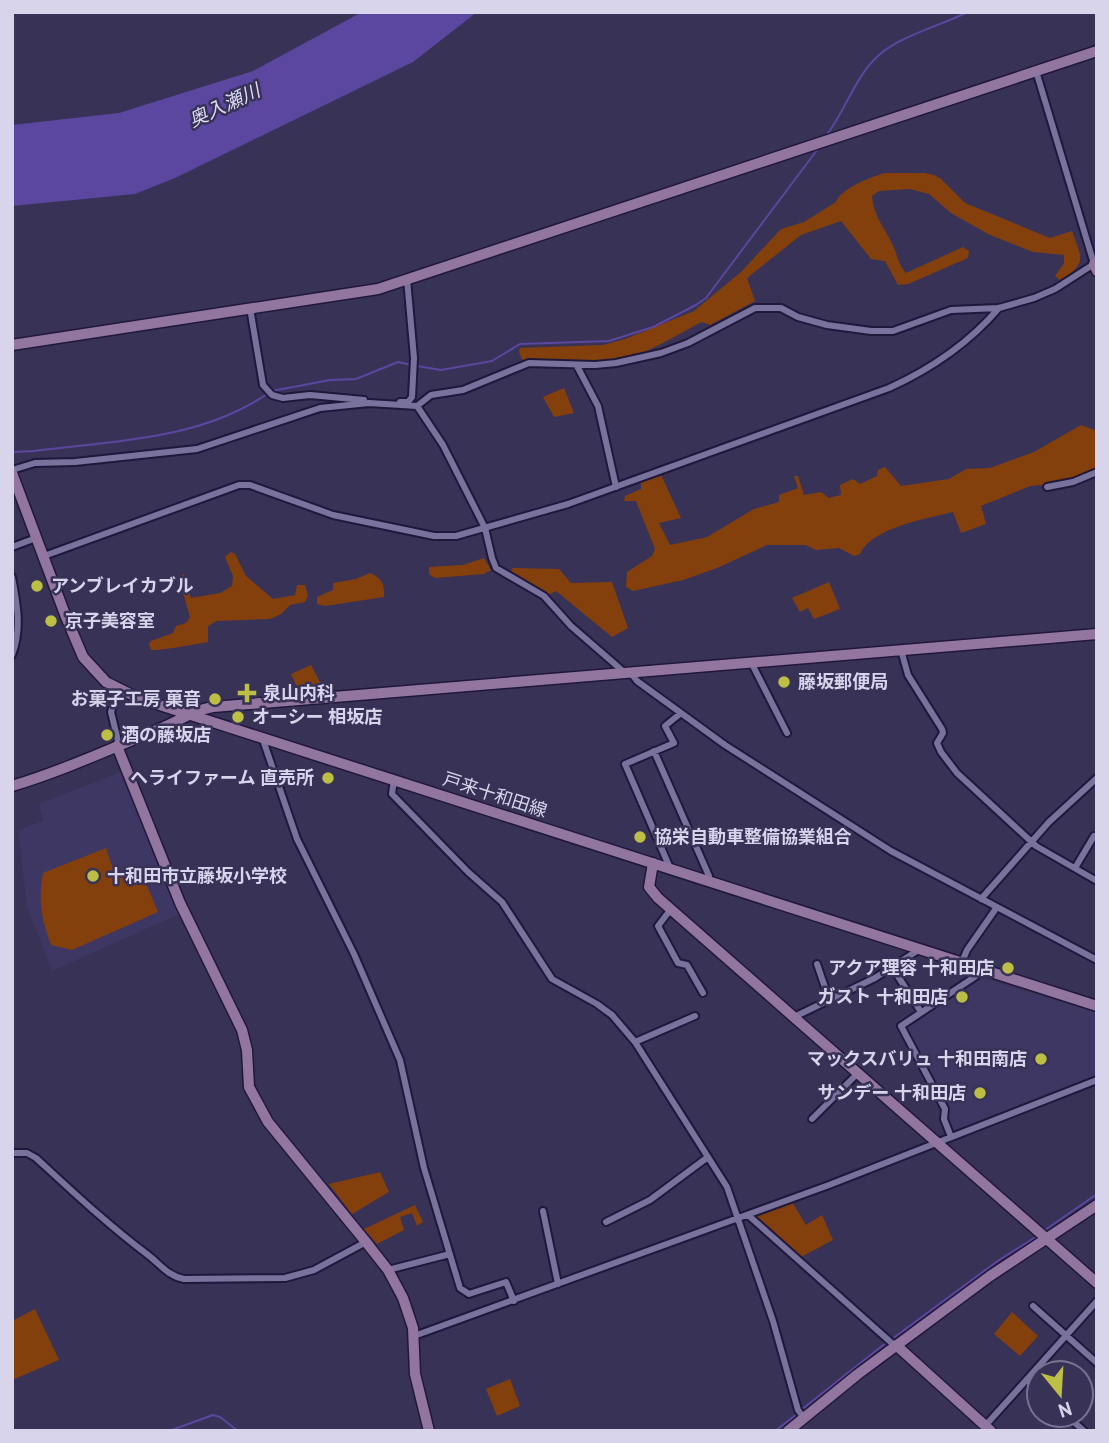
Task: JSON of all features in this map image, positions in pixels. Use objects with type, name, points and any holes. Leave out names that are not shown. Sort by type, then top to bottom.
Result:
[{"type":"street","points":[[12,345],[378,289],[1097,51]]},
{"type":"street","points":[[12,471],[35,463],[59,464],[183,452],[320,408],[372,404],[418,406],[431,395],[463,390],[529,363],[577,366],[616,363],[678,347],[755,308],[781,309],[811,321],[884,332],[894,331],[951,310],[999,308],[1034,298],[1095,267],[1036,71]]},
{"type":"street","points":[[392,405],[411,400],[414,366],[408,279]]},
{"type":"street","points":[[44,556],[239,485],[250,485],[333,515],[434,536],[456,536],[615,487],[906,380],[960,346],[999,308]]},
{"type":"street","points":[[250,309],[263,385],[270,393],[283,398],[310,395],[368,401],[372,404]]},
{"type":"street","points":[[577,366],[598,406],[615,487]]},
{"type":"street","points":[[418,406],[443,444],[485,528],[496,568],[544,596],[571,626],[637,681],[725,746],[891,851],[1097,960]]},
{"type":"street","name":"戸来十和田線","points":[[12,471],[65,617],[83,657],[97,674],[118,690],[1097,1006]]},
{"type":"street","points":[[1047,487],[1073,482],[1097,472]]},
{"type":"street","points":[[12,547],[37,538]]},
{"type":"street","points":[[12,577],[19,616],[16,645],[12,655]]},
{"type":"street","points":[[12,786],[118,746],[189,714],[213,707],[1097,634]]},
{"type":"street","points":[[901,650],[908,675],[942,729],[943,733],[937,743],[940,752],[957,773],[1031,841],[1097,881]]},
{"type":"street","points":[[751,662],[787,733]]},
{"type":"street","points":[[118,690],[111,712],[118,746],[180,903],[242,1030],[247,1050],[249,1087],[277,1134],[388,1270],[403,1298],[414,1336],[415,1374],[429,1431]]},
{"type":"street","points":[[670,868],[625,764],[674,743],[665,726],[681,713]]},
{"type":"street","points":[[262,737],[297,839],[354,954],[400,1060],[424,1168],[460,1288],[469,1294],[506,1282],[514,1301]]},
{"type":"street","points":[[654,751],[709,876],[708,880]]},
{"type":"street","points":[[981,899],[1031,841],[1097,778]]},
{"type":"street","points":[[394,779],[392,794],[468,872],[502,902],[552,979],[605,1010],[635,1042],[709,1157],[727,1187],[773,1321],[801,1414]]},
{"type":"street","points":[[1075,868],[1094,836]]},
{"type":"street","points":[[653,863],[649,887],[671,909],[1097,1283]]},
{"type":"street","points":[[962,962],[967,950],[997,907]]},
{"type":"street","points":[[671,909],[658,926],[678,963],[687,965],[703,993]]},
{"type":"street","points":[[794,1017],[875,978],[920,949]]},
{"type":"street","points":[[817,964],[829,999]]},
{"type":"street","points":[[892,967],[921,1012]]},
{"type":"street","points":[[951,1137],[944,1119],[945,1109],[901,1026],[985,970]]},
{"type":"street","points":[[635,1042],[695,1016]]},
{"type":"street","points":[[812,1119],[857,1074]]},
{"type":"street","points":[[414,1336],[938,1144],[1097,1080]]},
{"type":"street","points":[[12,1153],[27,1153],[36,1158],[107,1224],[177,1278],[285,1279],[314,1270],[366,1242]]},
{"type":"street","points":[[606,1222],[650,1199],[709,1157]]},
{"type":"street","points":[[788,1431],[801,1414],[892,1343],[1097,1205]]},
{"type":"street","points":[[543,1211],[558,1284]]},
{"type":"street","points":[[748,1215],[988,1428],[1025,1382]]},
{"type":"street","points":[[388,1270],[450,1254]]},
{"type":"street","points":[[1046,1359],[1097,1301]]},
{"type":"street","points":[[1033,1306],[1097,1363]]},
{"type":"shaded area","points":[[885,173],[934,175],[965,203],[1050,238],[1072,231],[1080,254],[1079,264],[1061,281],[1055,276],[1064,263],[1064,255],[1033,252],[990,235],[951,213],[929,194],[910,189],[879,191],[872,196],[875,211],[906,273],[963,247],[969,251],[968,258],[908,284],[898,285],[885,261],[871,259],[841,221],[801,235],[747,278],[755,301],[710,325],[702,322],[647,351],[612,362],[590,364],[523,361],[520,348],[603,345],[694,311],[741,272],[781,229],[804,222],[836,202],[850,188]]},
{"type":"shaded area","points":[[564,388],[574,413],[554,417],[543,397]]},
{"type":"shaded area","points":[[1081,425],[1097,431],[1097,471],[1062,483],[1030,486],[981,506],[986,524],[961,533],[953,512],[901,525],[876,537],[860,554],[854,556],[839,548],[816,550],[806,545],[767,545],[683,580],[633,591],[626,587],[627,572],[652,556],[655,549],[636,501],[624,501],[625,496],[641,489],[641,482],[661,475],[681,518],[659,523],[670,545],[707,537],[754,509],[779,502],[779,495],[798,488],[794,476],[798,476],[804,495],[821,492],[829,498],[841,495],[840,485],[853,479],[860,484],[877,476],[878,470],[885,467],[901,486],[949,479],[966,469],[990,468],[1034,452]]},
{"type":"shaded area","points":[[231,552],[235,554],[246,576],[273,599],[295,595],[297,585],[305,585],[308,596],[305,602],[290,605],[281,614],[270,619],[217,621],[208,626],[208,642],[151,650],[151,641],[173,633],[176,626],[186,623],[190,617],[179,578],[184,574],[191,598],[220,593],[232,586],[233,576],[225,557]]},
{"type":"shaded area","points":[[484,558],[491,570],[484,574],[435,578],[429,574],[429,567],[463,565]]},
{"type":"shaded area","points":[[513,568],[559,569],[571,583],[612,582],[628,628],[612,637],[556,591],[548,595],[511,571]]},
{"type":"shaded area","points":[[370,573],[382,582],[384,597],[325,606],[317,604],[317,597],[333,590],[333,583],[356,579]]},
{"type":"shaded area","points":[[829,582],[840,609],[814,619],[808,608],[800,612],[792,598]]},
{"type":"shaded area","points":[[311,665],[322,686],[300,693],[291,674]]},
{"type":"shaded area","name":"十和田市立藤坂小学校","points":[[121,772],[179,914],[52,971],[27,906],[18,830],[43,821],[39,804]]},
{"type":"shaded area","points":[[106,848],[114,872],[125,879],[142,874],[158,912],[72,950],[51,945],[41,909],[43,873]]},
{"type":"shaded area","points":[[980,977],[1097,1013],[1097,1078],[954,1132],[950,1131],[947,1108],[906,1029],[907,1025]]},
{"type":"shaded area","points":[[380,1172],[389,1192],[352,1214],[329,1184]]},
{"type":"shaded area","points":[[792,1202],[806,1225],[822,1215],[833,1240],[801,1257],[758,1219],[758,1214]]},
{"type":"shaded area","points":[[415,1205],[423,1222],[417,1226],[412,1213],[400,1217],[404,1230],[377,1244],[364,1229]]},
{"type":"shaded area","points":[[35,1309],[59,1360],[12,1380],[12,1321]]},
{"type":"shaded area","points":[[1012,1312],[1038,1336],[1020,1356],[994,1334]]},
{"type":"shaded area","points":[[510,1379],[520,1406],[497,1416],[486,1389]]},
{"type":"water","name":"奥入瀬川","points":[[362,12],[477,12],[413,62],[175,178],[135,194],[12,206],[12,125],[119,113],[253,71]]},
{"type":"waterway","points":[[828,133],[864,72],[879,55],[910,36],[968,12]]},
{"type":"waterway","points":[[417,366],[441,370],[492,361],[520,344],[609,341],[653,327],[696,305],[706,298],[817,150]]},
{"type":"waterway","points":[[272,391],[330,380],[356,379],[398,362],[412,365]]},
{"type":"waterway","points":[[12,452],[125,441],[185,430],[241,409],[267,394]]},
{"type":"waterway","points":[[1045,1230],[1097,1194]]},
{"type":"waterway","points":[[892,1339],[999,1260],[1034,1238]]},
{"type":"waterway","points":[[801,1410],[887,1342]]},
{"type":"waterway","points":[[775,1431],[797,1414]]},
{"type":"waterway","points":[[169,1431],[213,1415],[238,1431]]},
{"type":"place","name":"アンブレイカブル","points":[[37,586]]},
{"type":"place","name":"京子美容室","points":[[51,621]]},
{"type":"place","name":"藤坂郵便局","points":[[784,682]]},
{"type":"place","name":"泉山内科","points":[[247,693]]},
{"type":"place","name":"お菓子工房 菓音","points":[[215,699]]},
{"type":"place","name":"オーシー 相坂店","points":[[238,717]]},
{"type":"place","name":"酒の藤坂店","points":[[107,735]]},
{"type":"place","name":"ヘライファーム 直売所","points":[[328,778]]},
{"type":"place","name":"協栄自動車整備協業組合","points":[[640,837]]},
{"type":"place","name":"十和田市立藤坂小学校","points":[[93,876]]},
{"type":"place","name":"アクア理容 十和田店","points":[[1008,968]]},
{"type":"place","name":"ガスト 十和田店","points":[[962,997]]},
{"type":"place","name":"マックスバリュ 十和田南店","points":[[1041,1059]]},
{"type":"place","name":"サンデー 十和田店","points":[[980,1093]]}]
